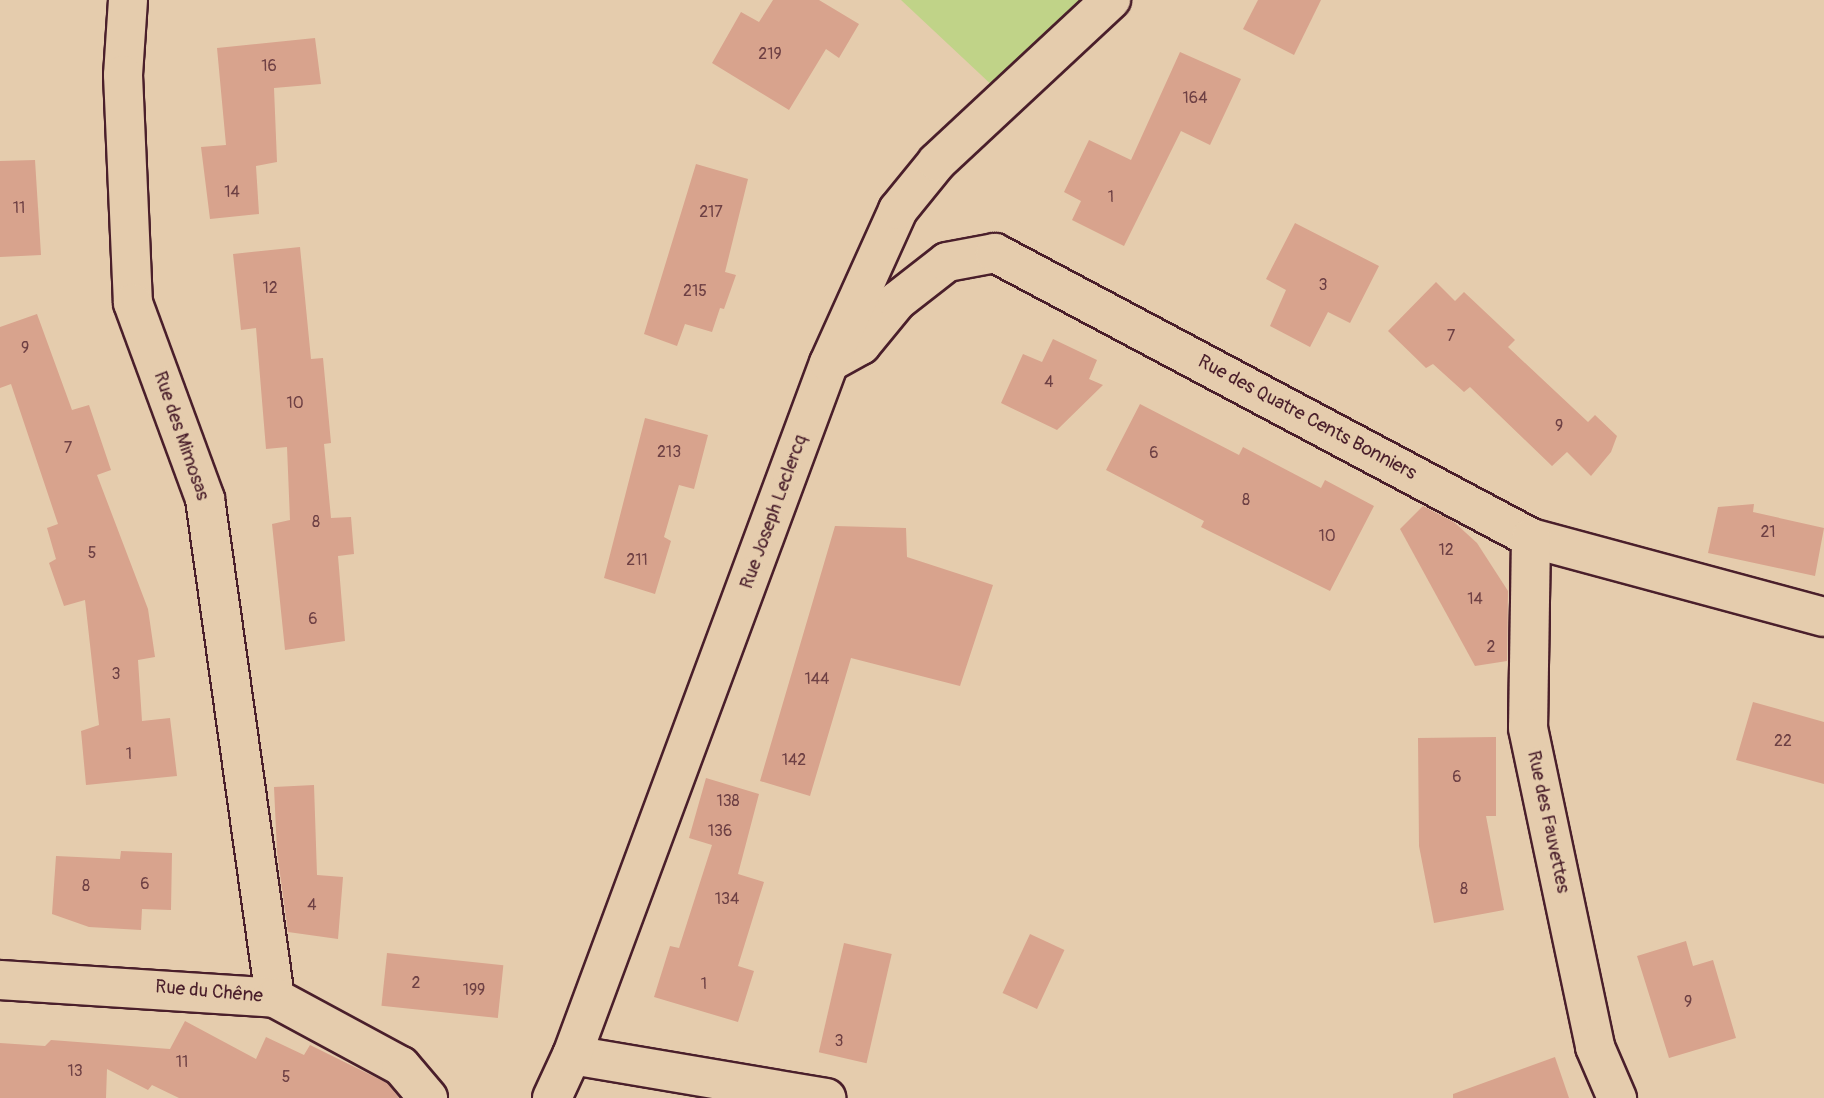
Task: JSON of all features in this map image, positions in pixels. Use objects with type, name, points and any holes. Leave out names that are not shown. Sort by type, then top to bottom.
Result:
[{"type":"street","name":"Rue des Mimosas","points":[[128,0],[123,75],[134,303],[205,499],[275,998]]},
{"type":"street","name":"Rue Joseph Leclercq","points":[[552,1098],[572,1055],[829,363],[898,210],[937,162],[1111,0]]},
{"type":"street","name":"Rue des Quatre Cents Bonniers","points":[[829,363],[860,345],[897,302],[947,262],[996,253],[1531,538],[1824,617]]},
{"type":"street","name":"Rue des Fauvettes","points":[[1531,538],[1528,728],[1595,1047],[1618,1098]]},
{"type":"street","name":"Rue du Chêne","points":[[0,980],[275,998],[401,1066],[428,1098]]},
{"type":"street","points":[[572,1055],[826,1098]]},
{"type":"green space","points":[[901,0],[1083,0],[996,89]]},
{"type":"building","points":[[773,0],[819,0],[859,24],[839,58],[826,49],[789,110],[712,63],[741,12],[759,22]]},
{"type":"building","points":[[1258,0],[1321,0],[1294,55],[1243,29]]},
{"type":"building","points":[[315,38],[321,84],[274,88],[277,162],[256,166],[259,214],[210,219],[201,147],[226,145],[217,48]]},
{"type":"building","points":[[1180,52],[1241,79],[1210,145],[1181,131],[1124,246],[1072,220],[1081,201],[1064,192],[1089,140],[1131,160]]},
{"type":"building","points":[[35,160],[41,255],[0,257],[0,161]]},
{"type":"building","points":[[696,164],[748,179],[725,272],[736,275],[724,309],[720,308],[712,332],[685,324],[677,346],[644,334]]},
{"type":"building","points":[[1295,223],[1379,266],[1350,323],[1328,312],[1310,347],[1270,326],[1286,290],[1266,279]]},
{"type":"building","points":[[300,247],[311,359],[323,358],[331,443],[324,444],[331,518],[351,517],[354,554],[338,556],[345,641],[285,650],[272,524],[290,520],[287,447],[266,449],[256,328],[241,330],[233,254]]},
{"type":"building","points":[[1436,282],[1455,301],[1464,292],[1515,340],[1508,347],[1588,422],[1595,415],[1617,436],[1611,452],[1591,476],[1567,452],[1552,466],[1470,387],[1464,392],[1433,364],[1426,368],[1388,331]]},
{"type":"building","points":[[37,314],[72,410],[89,405],[111,470],[97,475],[148,609],[155,657],[138,660],[142,721],[170,718],[177,776],[86,785],[81,731],[99,725],[85,600],[64,606],[49,563],[56,559],[47,528],[58,524],[11,384],[0,388],[0,327]]},
{"type":"building","points":[[1053,339],[1097,360],[1089,379],[1103,385],[1057,430],[1001,403],[1023,354],[1042,362]]},
{"type":"building","points":[[1140,404],[1239,455],[1243,447],[1321,488],[1325,480],[1374,506],[1330,591],[1201,527],[1204,521],[1106,470]]},
{"type":"building","points":[[645,418],[708,435],[694,489],[679,485],[664,537],[671,541],[655,594],[604,578]]},
{"type":"building","points":[[1754,504],[1753,512],[1824,528],[1815,576],[1708,553],[1718,507]]},
{"type":"building","points":[[1423,506],[1454,522],[1477,543],[1508,591],[1507,661],[1475,666],[1400,529]]},
{"type":"building","points":[[835,526],[906,528],[907,557],[993,585],[960,686],[851,658],[810,796],[760,781]]},
{"type":"building","points":[[1753,702],[1824,722],[1824,784],[1736,760]]},
{"type":"building","points":[[1496,737],[1496,816],[1486,816],[1504,910],[1434,923],[1419,846],[1418,738]]},
{"type":"building","points":[[706,778],[759,794],[738,874],[764,882],[738,966],[754,971],[738,1022],[654,997],[670,946],[679,948],[712,845],[689,838]]},
{"type":"building","points":[[314,785],[317,875],[343,877],[338,939],[288,932],[277,852],[274,787]]},
{"type":"building","points":[[121,851],[172,853],[171,910],[142,909],[141,930],[89,927],[52,914],[56,856],[120,859]]},
{"type":"building","points":[[1030,934],[1064,950],[1037,1009],[1003,993]]},
{"type":"building","points":[[1686,941],[1693,966],[1713,960],[1736,1038],[1669,1058],[1637,956]]},
{"type":"building","points":[[844,943],[892,954],[867,1063],[819,1052]]},
{"type":"building","points":[[387,953],[503,965],[498,1018],[381,1006]]},
{"type":"building","points":[[185,1021],[256,1059],[266,1037],[304,1055],[310,1045],[387,1083],[399,1098],[179,1098],[152,1085],[148,1090],[107,1069],[106,1098],[0,1098],[0,1043],[45,1046],[51,1040],[170,1049]]},
{"type":"building","points":[[1555,1057],[1569,1098],[1453,1098],[1453,1094]]}]
